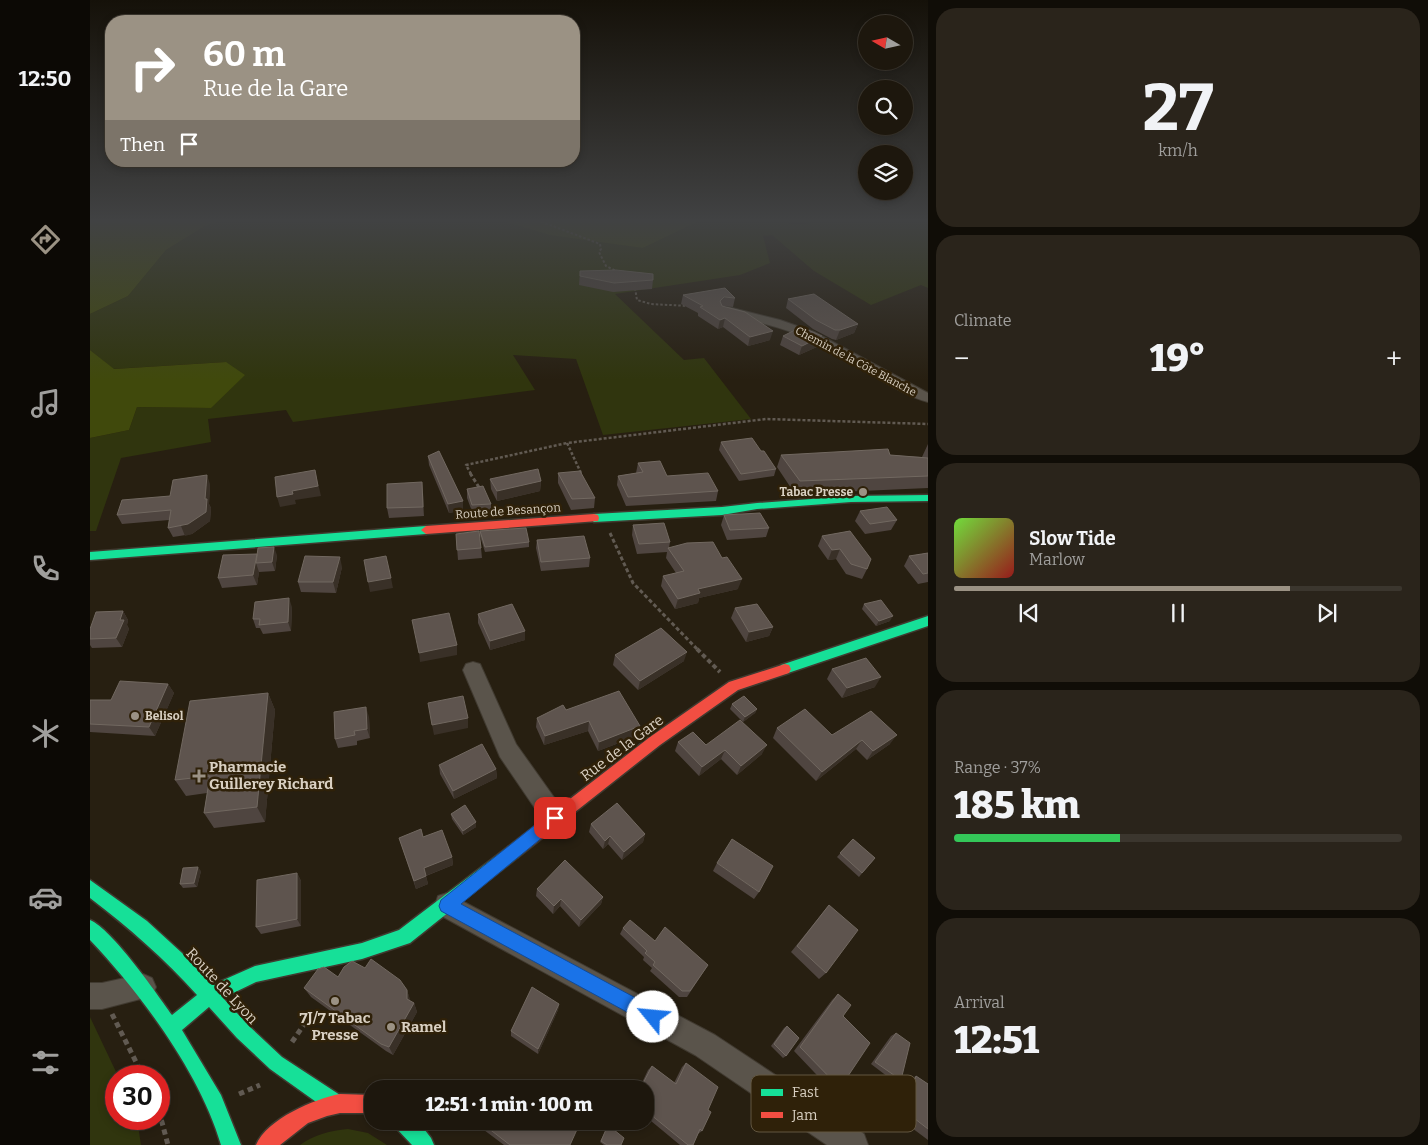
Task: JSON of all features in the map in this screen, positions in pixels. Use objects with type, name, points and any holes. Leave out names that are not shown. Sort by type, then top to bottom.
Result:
[{"type":"street","name":"Chemin de la Côte Blanche","points":[[726,311],[792,327],[834,347],[907,389],[928,398]]},
{"type":"street","name":"Route de Besançon","points":[[90,556],[603,517],[722,511],[757,506],[851,499],[928,498]]},
{"type":"street","name":"Rue de la Gare","points":[[171,1028],[210,996],[255,974],[362,951],[404,937],[447,906],[555,818],[655,741],[734,686],[928,622]]},
{"type":"street","points":[[473,670],[508,750],[555,818]]},
{"type":"street","name":"Route de Lyon","points":[[90,888],[141,927],[176,959],[243,1032],[276,1063],[333,1102]]},
{"type":"street","points":[[447,906],[705,1045],[751,1076]]},
{"type":"street","points":[[90,928],[112,950],[143,987],[171,1028],[204,1079],[219,1108],[231,1145]]},
{"type":"street","points":[[96,996],[143,987]]},
{"type":"street","points":[[266,1145],[281,1129],[307,1112],[333,1102],[364,1103]]},
{"type":"street","points":[[413,1130],[424,1145]]},
{"type":"street","points":[[835,1132],[854,1145]]},
{"type":"path","points":[[633,284],[637,300],[645,304],[693,306]]},
{"type":"path","points":[[480,490],[466,465],[567,443],[766,419],[928,424]]},
{"type":"path","points":[[567,443],[583,476]]},
{"type":"path","points":[[611,535],[633,583],[734,686]]},
{"type":"path","points":[[96,996],[137,1065]]},
{"type":"path","points":[[164,1130],[168,1145]]},
{"type":"green space","points":[[90,273],[147,273],[128,296],[90,314]]},
{"type":"green space","points":[[147,273],[744,273],[615,294],[684,360],[704,358],[751,419],[603,435],[576,359],[513,355],[535,390],[293,422],[286,410],[208,419],[211,442],[121,458],[96,531],[90,531],[90,438],[129,430],[137,407],[211,408],[226,362],[113,369],[90,350],[90,314],[128,296]]},
{"type":"green space","points":[[818,273],[928,273],[928,288],[921,285],[871,305]]},
{"type":"green space","points":[[90,350],[114,369],[226,362],[245,375],[211,408],[137,407],[129,430],[90,438]]},
{"type":"green space","points":[[90,1017],[113,1065],[105,1065],[105,1130],[139,1130],[141,1145],[90,1145]]},
{"type":"green space","points":[[348,1129],[368,1133],[387,1145],[300,1145],[311,1138],[323,1134]]},
{"type":"building","points":[[580,273],[648,273],[653,274],[653,280],[614,283],[580,276]]},
{"type":"building","points":[[725,288],[735,298],[724,297],[720,301],[722,306],[745,312],[773,331],[750,337],[725,318],[720,320],[700,307],[703,306],[683,295]]},
{"type":"building","points":[[814,294],[858,324],[835,330],[816,320],[788,299]]},
{"type":"building","points":[[801,327],[822,336],[802,346],[783,336]]},
{"type":"building","points":[[752,438],[761,451],[764,451],[776,469],[741,474],[721,442]]},
{"type":"building","points":[[888,449],[890,455],[928,458],[928,476],[800,481],[781,455]]},
{"type":"building","points":[[439,451],[463,501],[448,504],[428,456]]},
{"type":"building","points":[[660,461],[667,476],[708,473],[718,491],[628,497],[618,476],[643,472],[638,463]]},
{"type":"building","points":[[538,469],[541,481],[497,491],[490,479]]},
{"type":"building","points":[[315,470],[318,486],[292,491],[293,494],[277,497],[275,477]]},
{"type":"building","points":[[580,471],[595,498],[572,499],[558,473]]},
{"type":"building","points":[[207,475],[206,512],[188,524],[168,528],[171,510],[117,515],[122,500],[170,496],[173,480]]},
{"type":"building","points":[[422,482],[423,507],[387,508],[387,484]]},
{"type":"building","points":[[483,486],[491,504],[472,505],[467,489]]},
{"type":"building","points":[[887,507],[897,520],[870,524],[860,511]]},
{"type":"building","points":[[760,513],[769,528],[730,530],[724,515]]},
{"type":"building","points":[[664,523],[670,542],[639,544],[633,525]]},
{"type":"building","points":[[526,528],[529,542],[485,547],[480,531]]},
{"type":"building","points":[[479,531],[481,548],[457,550],[456,534]]},
{"type":"building","points":[[850,531],[871,559],[867,569],[851,564],[840,549],[832,550],[822,536]]},
{"type":"building","points":[[584,536],[590,558],[541,562],[537,540]]},
{"type":"building","points":[[713,542],[722,558],[727,557],[742,579],[698,589],[700,593],[678,599],[663,576],[684,571],[668,548],[687,543]]},
{"type":"building","points":[[274,547],[272,562],[256,563],[258,548]]},
{"type":"building","points":[[928,553],[928,573],[923,574],[909,556]]},
{"type":"building","points":[[257,554],[253,575],[218,578],[223,555]]},
{"type":"building","points":[[305,556],[340,557],[333,582],[298,582]]},
{"type":"building","points":[[386,556],[391,578],[368,582],[364,560]]},
{"type":"building","points":[[289,598],[288,622],[259,625],[260,619],[253,619],[255,602]]},
{"type":"building","points":[[881,600],[893,616],[879,621],[864,604]]},
{"type":"building","points":[[512,604],[525,631],[490,641],[478,614]]},
{"type":"building","points":[[757,604],[773,627],[749,632],[735,608]]},
{"type":"building","points":[[123,611],[120,620],[124,620],[116,638],[90,639],[90,629],[96,612]]},
{"type":"building","points":[[449,613],[457,645],[419,653],[412,620]]},
{"type":"building","points":[[661,628],[687,652],[640,681],[615,655]]},
{"type":"building","points":[[866,658],[881,677],[847,688],[832,669]]},
{"type":"building","points":[[120,681],[168,684],[149,727],[90,724],[90,700],[111,700]]},
{"type":"building","points":[[619,691],[640,726],[599,742],[589,721],[545,736],[537,718],[563,705],[566,710]]},
{"type":"building","points":[[268,693],[257,807],[204,813],[210,776],[175,780],[190,701]]},
{"type":"building","points":[[463,696],[468,718],[432,725],[428,703]]},
{"type":"building","points":[[744,696],[757,709],[745,717],[732,704]]},
{"type":"building","points":[[366,707],[367,729],[354,731],[355,735],[335,739],[334,712]]},
{"type":"building","points":[[805,709],[832,735],[871,711],[897,735],[873,751],[862,740],[822,772],[777,728]]},
{"type":"building","points":[[740,720],[767,745],[741,766],[725,750],[702,767],[678,742],[693,732],[706,745]]},
{"type":"building","points":[[482,744],[496,769],[453,791],[439,765]]},
{"type":"building","points":[[617,803],[645,834],[624,852],[610,836],[605,841],[591,824]]},
{"type":"building","points":[[465,805],[476,822],[463,831],[451,814]]},
{"type":"building","points":[[421,829],[423,837],[442,830],[452,857],[424,868],[426,876],[414,881],[399,838]]},
{"type":"building","points":[[732,839],[773,866],[759,892],[717,863]]},
{"type":"building","points":[[853,839],[875,858],[862,873],[840,853]]},
{"type":"building","points":[[565,860],[603,897],[581,920],[561,899],[554,906],[537,889]]},
{"type":"building","points":[[198,867],[194,883],[180,884],[183,868]]},
{"type":"building","points":[[297,873],[297,919],[256,927],[257,880]]},
{"type":"building","points":[[829,905],[858,930],[826,973],[797,946]]},
{"type":"building","points":[[630,920],[655,941],[665,927],[708,965],[690,991],[682,991],[653,965],[655,962],[645,953],[647,951],[623,928]]},
{"type":"building","points":[[371,959],[400,980],[407,990],[407,999],[414,1003],[389,1047],[381,1044],[304,988],[318,969],[324,967],[338,977],[344,967],[352,961],[365,968]]},
{"type":"building","points":[[532,987],[559,1004],[538,1049],[511,1031]]},
{"type":"building","points":[[838,994],[851,1005],[843,1016],[870,1043],[849,1075],[827,1075],[800,1047]]},
{"type":"building","points":[[787,1026],[799,1038],[786,1056],[774,1044]]},
{"type":"building","points":[[896,1033],[910,1043],[902,1075],[894,1075],[875,1062]]},
{"type":"building","points":[[686,1063],[718,1087],[708,1110],[711,1112],[702,1131],[700,1129],[693,1145],[688,1145],[654,1117],[654,1080],[645,1080],[652,1066],[676,1084]]},
{"type":"building","points":[[916,1076],[928,1084],[928,1129],[916,1120]]},
{"type":"building","points":[[491,1130],[577,1130],[570,1145],[510,1145]]},
{"type":"building","points":[[606,1130],[614,1130],[624,1138],[621,1145],[607,1145],[601,1141]]},
{"type":"traffic: fast","points":[[594,518],[722,511],[757,506],[851,499],[928,498]]},
{"type":"traffic: fast","points":[[90,556],[426,530]]},
{"type":"traffic: fast","points":[[785,669],[928,621]]},
{"type":"traffic: fast","points":[[171,1028],[210,995],[255,974],[362,951],[404,937],[513,852]]},
{"type":"traffic: fast","points":[[90,888],[141,927],[176,959],[243,1032],[276,1063],[333,1102]]},
{"type":"traffic: fast","points":[[90,928],[136,980],[185,1049],[215,1102],[231,1145]]},
{"type":"traffic: fast","points":[[413,1130],[424,1145]]},
{"type":"traffic: jam","points":[[426,530],[594,518]]},
{"type":"traffic: jam","points":[[513,852],[655,741],[734,686],[785,669]]},
{"type":"traffic: jam","points":[[266,1145],[290,1124],[314,1111],[340,1104],[364,1104]]},
{"type":"place","name":"Tabac Presse","points":[[863,492]]},
{"type":"place","name":"Belisol","points":[[135,716]]},
{"type":"place","name":"Pharmacie Guillerey Richard","points":[[199,776]]},
{"type":"place","name":"7J/7 Tabac Presse","points":[[335,1001]]},
{"type":"place","name":"Ramel","points":[[391,1027]]},
{"type":"route","points":[[555,818],[447,906],[653,1017]]}]
